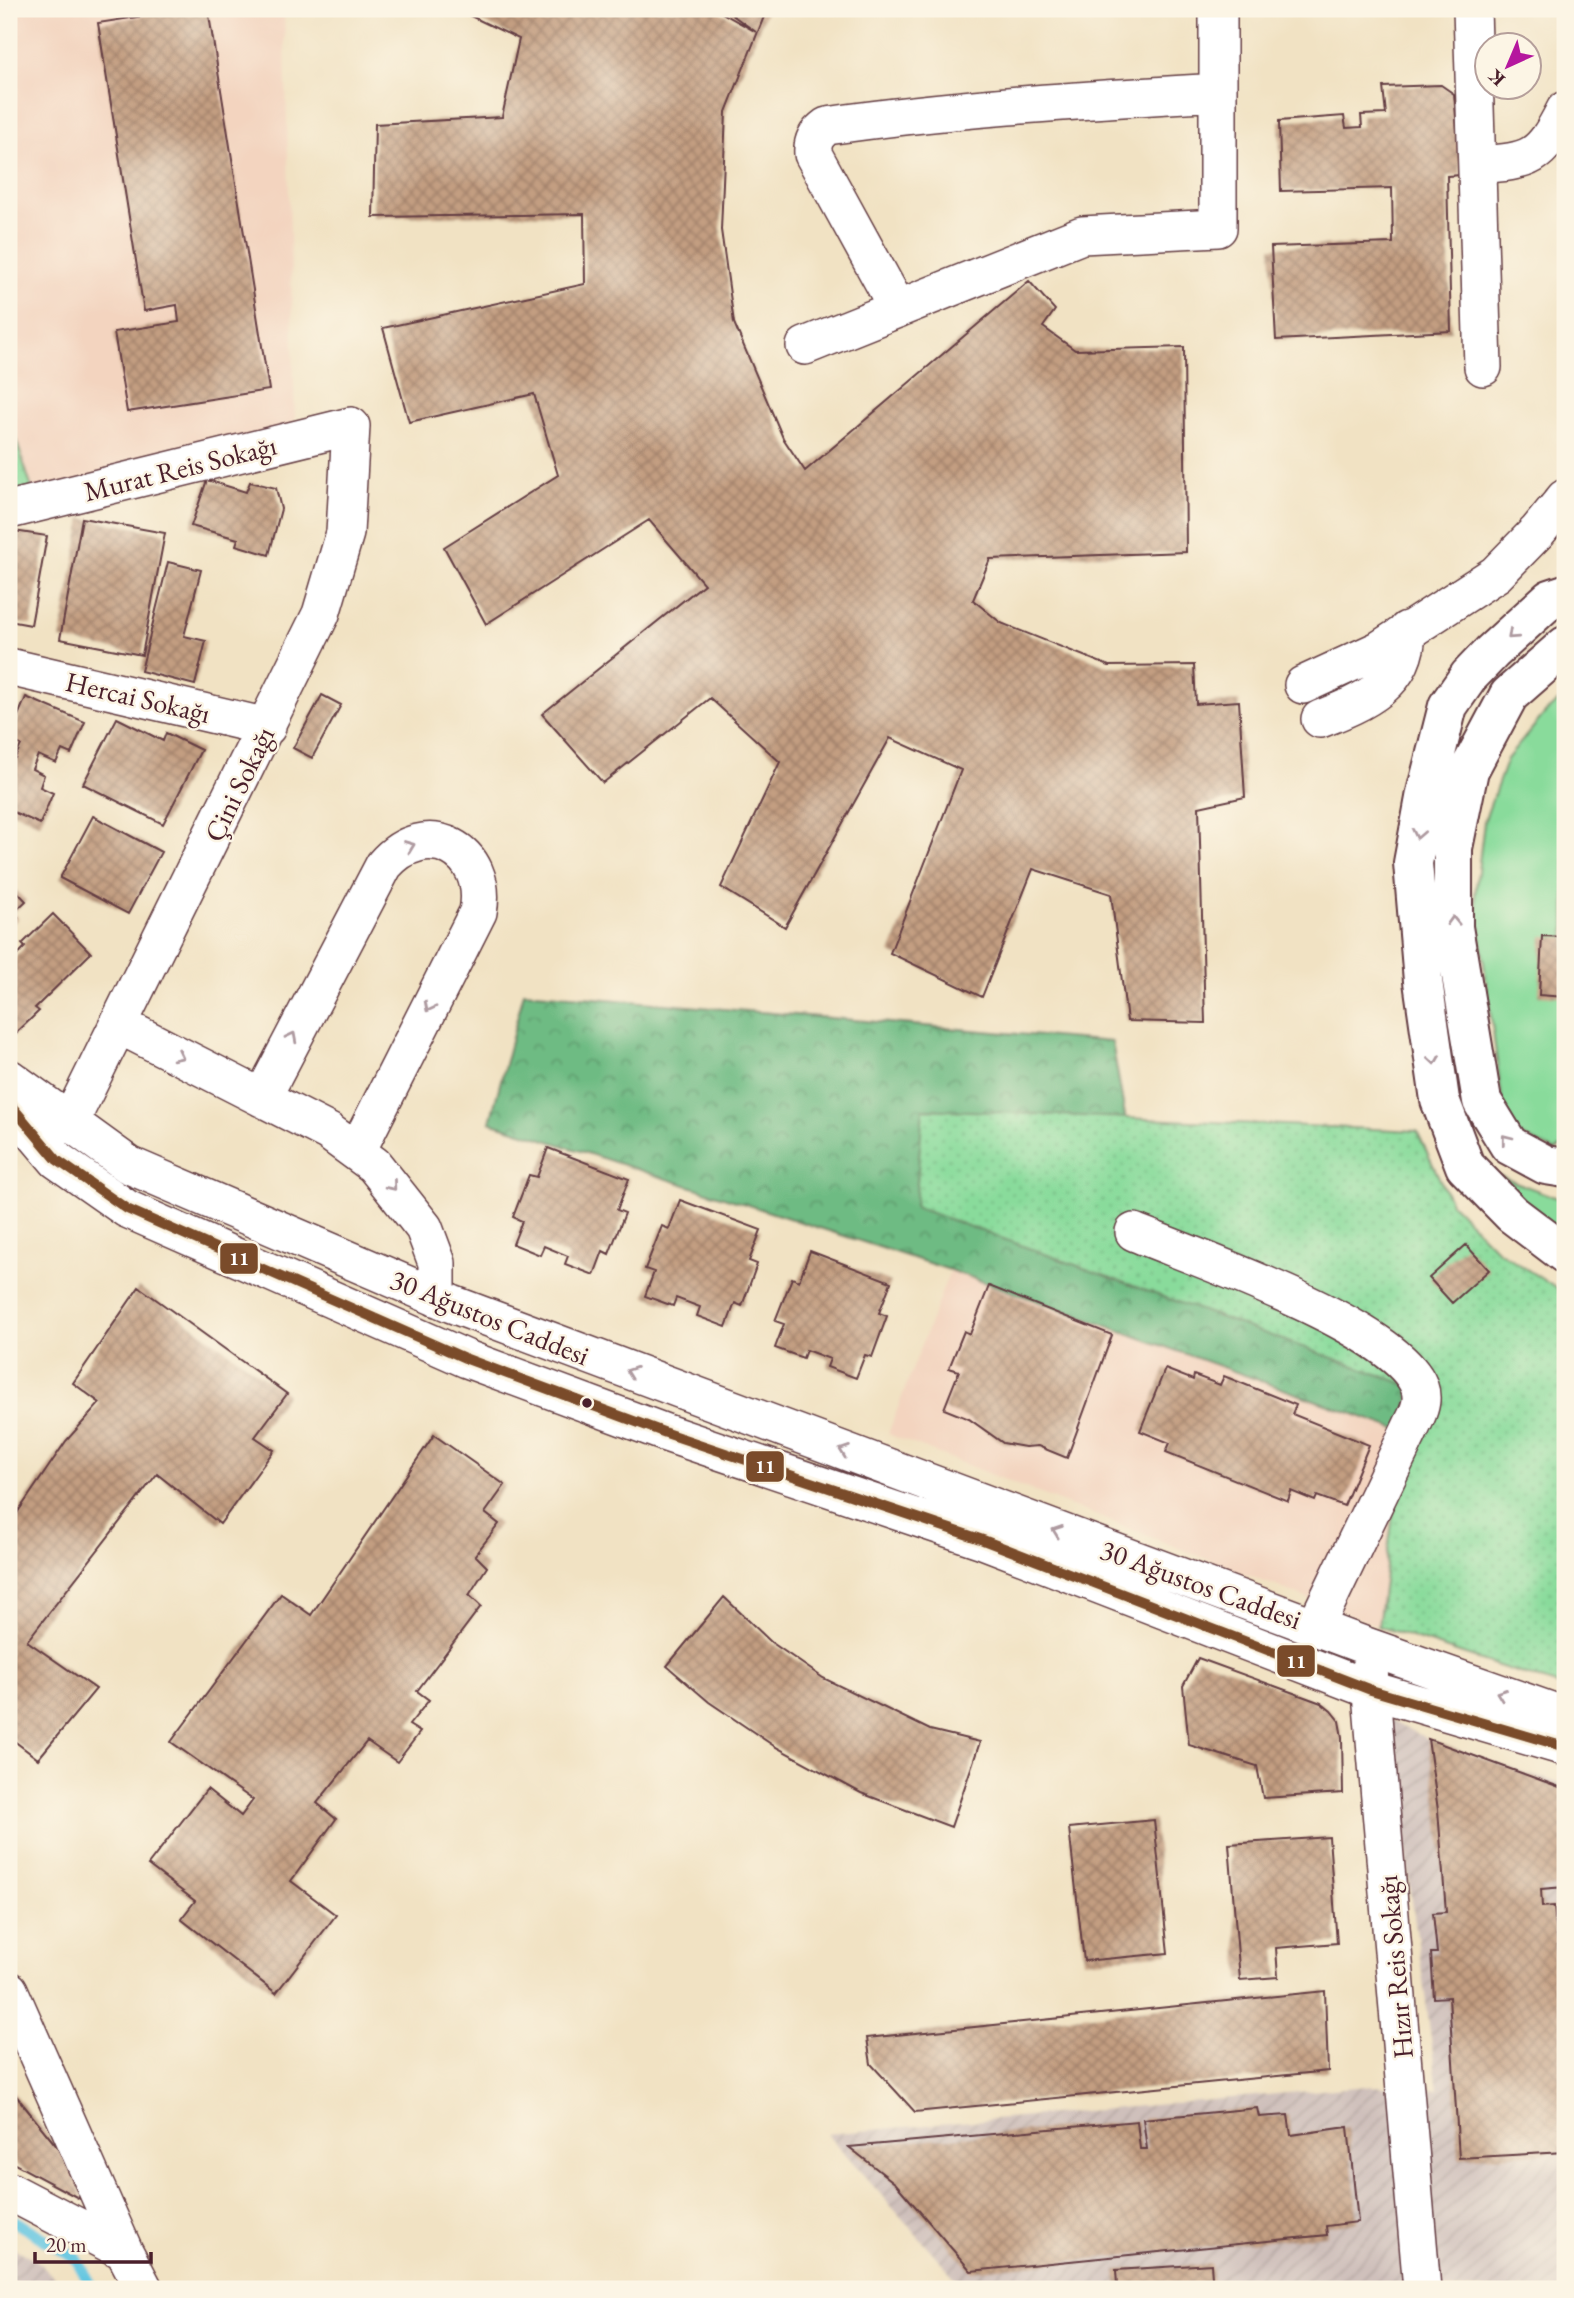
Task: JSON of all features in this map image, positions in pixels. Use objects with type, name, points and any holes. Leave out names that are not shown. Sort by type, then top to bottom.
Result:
[{"type":"main road","points":[[1565,594],[1550,600],[1492,652],[1469,676],[1448,706],[1426,793],[1413,863],[1423,981],[1440,1100],[1465,1166],[1511,1214],[1565,1254]]},
{"type":"main road","points":[[1565,646],[1508,695],[1469,770],[1453,848],[1452,927],[1482,1101],[1509,1145],[1546,1165],[1565,1168]]},
{"type":"street","points":[[805,346],[1082,235],[1218,228],[1218,9]]},
{"type":"street","points":[[1472,9],[1483,367]]},
{"type":"street","points":[[898,309],[813,155],[814,138],[827,126],[1011,104],[1218,92]]},
{"type":"street","points":[[1478,165],[1517,162],[1530,157],[1549,141],[1565,110]]},
{"type":"street","name":"Murat Reis Sokağı","points":[[9,509],[351,426]]},
{"type":"street","name":"Çini Sokağı","points":[[69,1124],[321,614],[345,533],[351,426]]},
{"type":"street","points":[[1303,685],[1349,667],[1496,574],[1538,531],[1565,498]]},
{"type":"street","points":[[1320,719],[1363,702],[1393,677],[1404,656],[1407,630]]},
{"type":"street","name":"Hercai Sokağı","points":[[9,667],[267,727]]},
{"type":"street","points":[[262,1097],[384,865],[406,846],[419,842],[449,845],[472,865],[479,880],[478,912],[357,1151]]},
{"type":"street","points":[[118,1025],[329,1132],[357,1151],[382,1174],[424,1228],[438,1263],[437,1298]]},
{"type":"street","name":"30 Ağustos Caddesi","points":[[9,1078],[129,1165],[437,1298],[989,1524],[1371,1690],[1565,1747]]},
{"type":"street","name":"30 Ağustos Caddesi","points":[[9,1103],[57,1160],[105,1195],[150,1221],[467,1359],[666,1433],[989,1524],[1315,1627],[1565,1716]]},
{"type":"street","points":[[1134,1232],[1346,1322],[1391,1353],[1418,1384],[1422,1397],[1416,1417],[1315,1627]]},
{"type":"street","name":"Hızır Reis Sokağı","points":[[1366,1646],[1422,2289]]},
{"type":"street","points":[[9,1990],[124,2251],[144,2289]]},
{"type":"street","points":[[9,2191],[124,2251]]},
{"type":"shaded area","points":[[9,9],[284,9],[296,458],[36,501],[9,418]]},
{"type":"shaded area","points":[[950,1270],[1404,1432],[1378,1626],[888,1434]]},
{"type":"shaded area","points":[[1387,1718],[1428,1739],[1530,1775],[1565,1784],[1565,2289],[965,2289],[827,2134],[1367,2086],[1438,2089]]},
{"type":"shaded area","points":[[9,2246],[35,2259],[66,2289],[9,2289]]},
{"type":"green space","points":[[9,418],[36,501],[9,506]]},
{"type":"green space","points":[[1565,696],[1565,1144],[1555,1151],[1506,1129],[1475,896],[1484,822],[1507,759],[1545,713]]},
{"type":"green space","points":[[524,992],[1112,1042],[1126,1121],[923,1109],[1410,1387],[1404,1432],[950,1270],[490,1122]]},
{"type":"green space","points":[[923,1109],[1417,1131],[1451,1203],[1497,1250],[1565,1294],[1565,1688],[1378,1626],[1410,1386],[915,1207]]},
{"type":"green space","points":[[1492,1173],[1565,1201],[1565,1236]]},
{"type":"building","points":[[143,9],[208,9],[269,390],[127,412],[114,332],[179,322],[177,305],[144,311],[98,23],[144,16]]},
{"type":"building","points":[[456,9],[715,9],[756,32],[724,9],[767,9],[726,112],[721,230],[734,323],[783,438],[805,471],[1029,281],[1055,310],[1043,327],[1075,350],[1184,347],[1186,552],[990,559],[973,600],[1001,623],[1109,666],[1194,665],[1196,704],[1239,701],[1245,797],[1199,807],[1205,1023],[1127,1021],[1111,894],[1033,869],[982,997],[890,953],[961,770],[890,738],[785,927],[721,887],[780,762],[710,698],[603,783],[542,714],[704,584],[649,520],[486,624],[444,547],[558,475],[534,394],[409,422],[383,328],[585,284],[584,214],[373,217],[375,124],[502,117],[519,39]]},
{"type":"building","points":[[1441,85],[1454,94],[1461,175],[1447,176],[1451,331],[1276,340],[1271,247],[1393,243],[1392,188],[1281,191],[1279,121],[1344,116],[1346,128],[1362,127],[1361,115],[1386,114],[1383,87]]},
{"type":"building","points":[[207,480],[246,492],[250,482],[276,488],[281,509],[269,555],[236,545],[238,539],[191,526]]},
{"type":"building","points":[[82,518],[165,533],[142,655],[60,639]]},
{"type":"building","points":[[9,532],[47,536],[31,625],[9,621]]},
{"type":"building","points":[[168,562],[201,570],[184,636],[206,641],[195,685],[141,671]]},
{"type":"building","points":[[322,695],[341,705],[312,758],[293,748]]},
{"type":"building","points":[[26,697],[85,722],[71,754],[62,750],[56,763],[38,755],[32,769],[44,775],[40,787],[53,793],[40,824],[9,810],[9,755],[15,758],[21,745],[9,740],[9,737]]},
{"type":"building","points":[[117,718],[163,741],[166,733],[201,750],[163,824],[83,784]]},
{"type":"building","points":[[93,816],[161,852],[128,914],[60,878]]},
{"type":"building","points":[[9,883],[26,901],[13,913],[18,918],[9,928]]},
{"type":"building","points":[[53,914],[91,953],[35,1008],[39,1011],[13,1036],[9,1032],[9,964],[25,947],[22,944]]},
{"type":"building","points":[[1542,936],[1565,937],[1565,997],[1539,995]]},
{"type":"building","points":[[548,1148],[629,1179],[617,1210],[625,1213],[609,1254],[603,1251],[594,1275],[565,1264],[568,1256],[544,1246],[540,1255],[513,1244],[522,1221],[513,1217],[529,1175],[537,1177]]},
{"type":"building","points":[[680,1200],[761,1230],[749,1261],[757,1264],[742,1306],[735,1303],[726,1327],[697,1316],[700,1307],[676,1298],[673,1306],[645,1296],[654,1272],[645,1269],[662,1226],[669,1229]]},
{"type":"building","points":[[1466,1245],[1489,1270],[1452,1303],[1429,1278]]},
{"type":"building","points":[[810,1251],[891,1282],[879,1313],[887,1316],[872,1357],[865,1355],[856,1378],[827,1367],[830,1359],[806,1350],[803,1358],[775,1348],[784,1324],[775,1321],[792,1278],[799,1281]]},
{"type":"building","points":[[989,1286],[1112,1335],[1067,1458],[1038,1446],[1025,1447],[1003,1443],[969,1419],[944,1409],[959,1371],[949,1368],[964,1331],[970,1334]]},
{"type":"building","points":[[139,1287],[287,1394],[255,1437],[274,1450],[220,1524],[157,1474],[27,1641],[96,1689],[38,1759],[9,1737],[9,1525],[66,1441],[100,1403],[73,1383]]},
{"type":"building","points":[[1165,1369],[1193,1380],[1194,1375],[1220,1385],[1224,1376],[1296,1405],[1292,1414],[1369,1445],[1344,1506],[1317,1496],[1315,1501],[1291,1491],[1288,1501],[1166,1452],[1170,1443],[1140,1431]]},
{"type":"building","points":[[434,1435],[505,1485],[485,1513],[499,1524],[475,1555],[487,1567],[469,1595],[481,1606],[417,1691],[429,1700],[409,1725],[420,1732],[397,1762],[367,1741],[317,1803],[336,1819],[291,1881],[336,1915],[276,1993],[181,1919],[195,1901],[148,1865],[207,1789],[241,1816],[253,1800],[171,1742],[281,1594],[311,1615]]},
{"type":"building","points":[[724,1597],[771,1642],[823,1678],[930,1730],[980,1742],[951,1827],[861,1793],[774,1746],[709,1702],[667,1666]]},
{"type":"building","points":[[1198,1658],[1321,1703],[1331,1711],[1339,1721],[1342,1737],[1343,1793],[1263,1798],[1257,1766],[1189,1745],[1183,1686]]},
{"type":"building","points":[[1428,1739],[1565,1789],[1565,1887],[1541,1889],[1542,1907],[1554,1906],[1562,1988],[1565,1988],[1565,2152],[1459,2158],[1449,1997],[1434,1998],[1431,1953],[1437,1953],[1433,1913],[1446,1912],[1438,1810]]},
{"type":"building","points":[[1154,1820],[1168,1953],[1084,1961],[1069,1828]]},
{"type":"building","points":[[1329,1837],[1337,1943],[1276,1948],[1278,1977],[1240,1980],[1229,1844]]},
{"type":"building","points":[[1325,1991],[1328,2071],[915,2112],[871,2064],[867,2038]]},
{"type":"building","points":[[9,2087],[75,2169],[82,2200],[9,2161]]},
{"type":"building","points":[[1257,2108],[1259,2117],[1288,2115],[1291,2135],[1348,2127],[1358,2222],[1326,2226],[1327,2235],[971,2271],[896,2184],[849,2147],[1137,2121],[1140,2149],[1147,2149],[1143,2119]]},
{"type":"building","points":[[1211,2264],[1213,2289],[1111,2289],[1111,2285],[1117,2285],[1116,2270]]},
{"type":"waterway","points":[[9,2218],[76,2258],[93,2289]]},
{"type":"transit line","name":"11","points":[[9,1103],[57,1160],[127,1209],[467,1359],[666,1433],[983,1540],[1371,1690],[1565,1747]]}]
